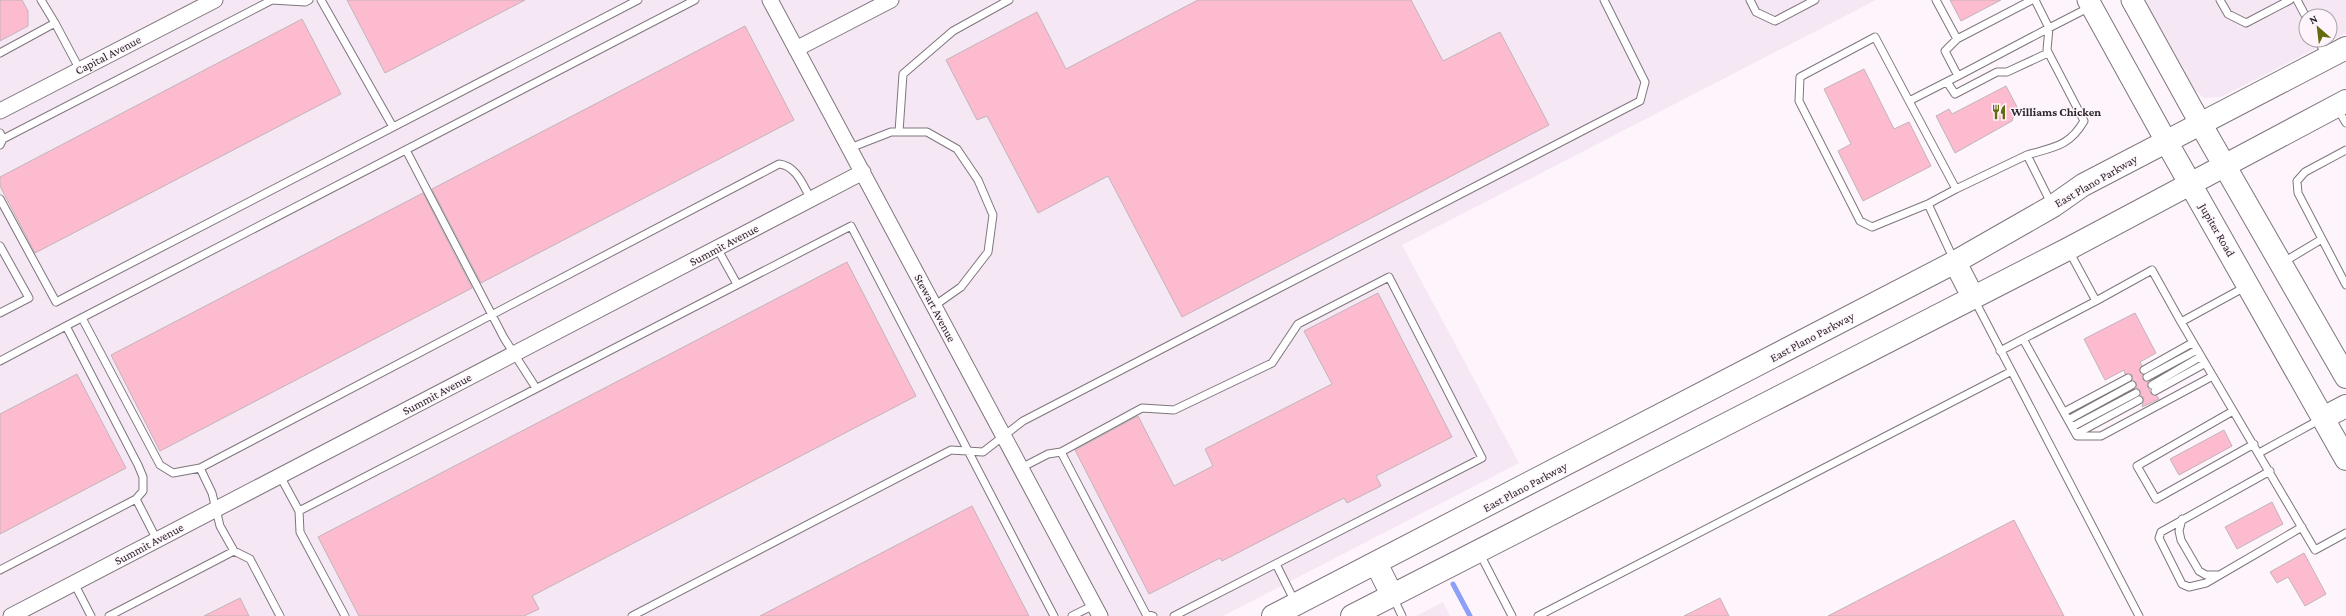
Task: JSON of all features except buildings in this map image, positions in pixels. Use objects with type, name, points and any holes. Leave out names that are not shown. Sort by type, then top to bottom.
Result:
[{"type":"main road","points":[[2132,0],[2223,165],[2282,264],[2346,377]]},
{"type":"main road","name":"Jupiter Road","points":[[2090,3],[2166,141],[2249,285],[2346,459]]},
{"type":"main road","name":"East Plano Parkway","points":[[1273,616],[1299,610],[1376,563],[1955,262],[2052,206],[2083,185],[2200,123],[2330,49]]},
{"type":"main road","points":[[1352,616],[1478,550],[2068,249],[2223,165],[2343,110]]},
{"type":"main road","points":[[1955,262],[1973,297]]},
{"type":"main road","points":[[2323,418],[2346,406]]},
{"type":"main road","points":[[1462,519],[1478,550]]},
{"type":"main road","points":[[1376,563],[1392,595]]},
{"type":"street","name":"Capital Avenue","points":[[0,111],[215,0]]},
{"type":"street","name":"Stewart Avenue","points":[[770,0],[1097,610]]},
{"type":"street","points":[[796,49],[891,0]]},
{"type":"street","name":"Summit Avenue","points":[[10,616],[862,172]]},
{"type":"lane","points":[[41,0],[80,70]]},
{"type":"lane","points":[[1,139],[272,0],[305,2],[309,0]]},
{"type":"lane","points":[[321,0],[393,127]]},
{"type":"lane","points":[[0,199],[56,302],[638,0]]},
{"type":"lane","points":[[0,361],[695,0]]},
{"type":"lane","points":[[899,132],[904,74],[954,31],[1009,0]]},
{"type":"lane","points":[[632,616],[951,450],[983,452],[1023,420],[1640,101],[1645,82],[1604,0]]},
{"type":"lane","points":[[1750,0],[1756,12],[1775,21],[1815,0]]},
{"type":"lane","points":[[1936,0],[1957,39]]},
{"type":"lane","points":[[1956,189],[1875,37],[1800,77],[1799,101],[1860,221],[1872,227],[1928,204],[2027,155],[2058,146],[2075,136],[2084,121],[2048,53],[2049,28],[2034,0],[1957,39],[1945,51],[1958,76]]},
{"type":"lane","points":[[2220,0],[2228,14],[2246,23],[2290,0]]},
{"type":"lane","points":[[1909,101],[2049,28],[2090,3]]},
{"type":"lane","points":[[0,53],[55,23]]},
{"type":"lane","points":[[1947,82],[1955,94],[1997,72],[2007,72],[2048,53]]},
{"type":"lane","points":[[850,148],[891,132],[927,132],[957,149],[978,180],[993,215],[988,252],[962,287],[934,306]]},
{"type":"lane","points":[[406,150],[504,338],[536,388]]},
{"type":"lane","points":[[2346,150],[2305,172],[2297,181],[2298,193],[2322,239],[2343,273],[2346,285]]},
{"type":"lane","points":[[2027,155],[2052,206]]},
{"type":"lane","points":[[82,318],[160,465],[173,473],[200,468],[493,316],[780,164],[786,165],[794,171],[811,199]]},
{"type":"lane","points":[[1928,204],[1955,262]]},
{"type":"lane","points":[[299,511],[851,226],[1054,616]]},
{"type":"lane","points":[[2282,264],[2322,239]]},
{"type":"lane","points":[[0,246],[29,298],[0,313]]},
{"type":"lane","points":[[717,248],[737,284]]},
{"type":"lane","points":[[2068,249],[2096,301]]},
{"type":"lane","points":[[2000,351],[2152,270],[2202,361],[2233,412],[2260,452],[2315,550],[2346,534]]},
{"type":"lane","points":[[1021,468],[1048,454],[1061,452],[1142,408],[1174,410],[1272,363],[1298,324],[1389,278],[1482,458],[1174,616]]},
{"type":"lane","points":[[2181,322],[2249,285]]},
{"type":"lane","points":[[1973,297],[2010,372],[2138,616]]},
{"type":"lane","points":[[0,570],[136,499],[143,491],[143,477],[66,326]]},
{"type":"lane","points":[[2023,339],[2077,436],[2101,436],[2212,377]]},
{"type":"lane","points":[[2144,370],[2192,343]]},
{"type":"lane","points":[[2148,377],[2197,350]]},
{"type":"lane","points":[[2153,388],[2202,361]]},
{"type":"lane","points":[[1538,616],[2010,372]]},
{"type":"lane","points":[[2064,412],[2128,378]]},
{"type":"lane","points":[[2068,420],[2132,385]]},
{"type":"lane","points":[[2074,430],[2137,397]]},
{"type":"lane","points":[[2233,412],[2137,466],[2156,499],[2254,444]]},
{"type":"lane","points":[[2260,452],[2323,418]]},
{"type":"lane","points":[[1061,452],[1146,614],[1153,616]]},
{"type":"lane","points":[[200,468],[212,493],[220,526],[234,551],[250,559],[280,616]]},
{"type":"lane","points":[[2270,471],[2165,528],[2161,532],[2159,538],[2182,584],[2190,587],[2198,586],[2220,575],[2302,527]]},
{"type":"lane","points":[[280,476],[299,511],[300,532],[345,616]]},
{"type":"lane","points":[[136,499],[157,540]]},
{"type":"lane","points":[[2182,519],[2179,530],[2181,540],[2199,571],[2206,575],[2220,575]]},
{"type":"lane","points":[[1478,550],[1512,616]]},
{"type":"lane","points":[[109,616],[234,551]]},
{"type":"lane","points":[[1276,564],[1299,610]]},
{"type":"lane","points":[[74,583],[91,616]]},
{"type":"lane","points":[[1392,595],[1402,616]]},
{"type":"lane","points":[[1072,616],[1097,610]]},
{"type":"shaded area","points":[[0,0],[1876,0],[1402,245],[1519,463],[1223,616],[0,616]]},
{"type":"shaded area","points":[[2145,0],[2346,0],[2346,33],[2338,37],[2338,8],[2298,8],[2298,48],[2317,48],[2221,97],[2204,98],[2194,89]]},
{"type":"shaded area","points":[[1443,602],[1450,616],[1416,616]]},
{"type":"waterway","points":[[1453,584],[1470,616]]},
{"type":"place","name":"Williams Chicken","points":[[1999,112]]}]
